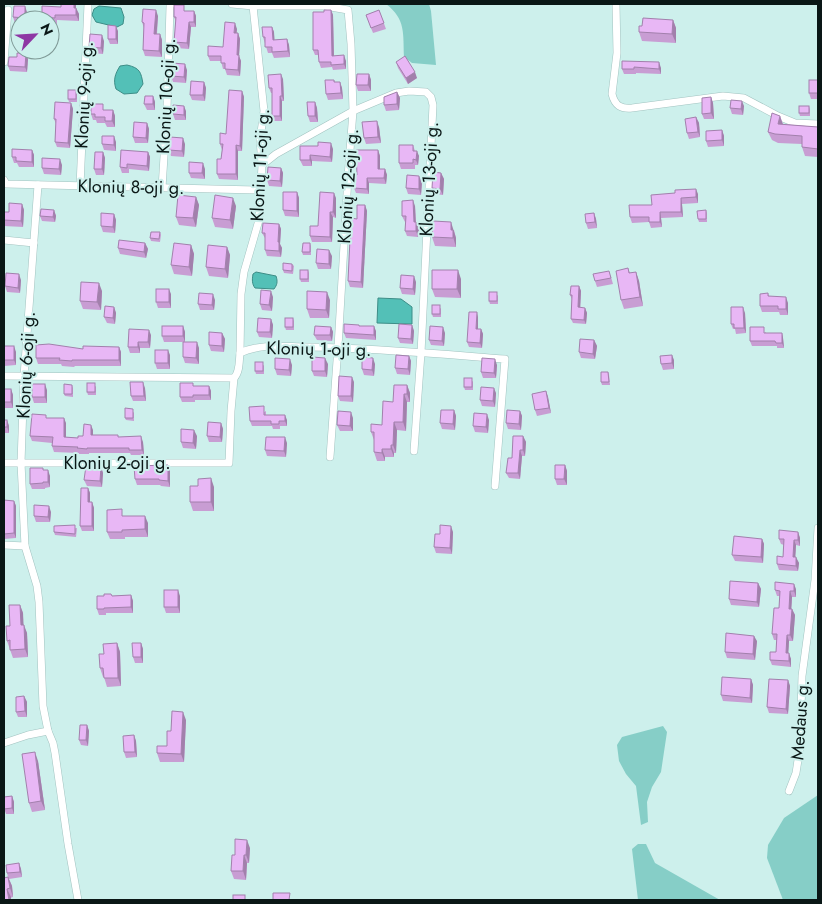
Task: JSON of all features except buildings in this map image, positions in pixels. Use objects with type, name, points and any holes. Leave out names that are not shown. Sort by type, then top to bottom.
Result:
[{"type":"street","name":"Klonių 9-oji g.","points":[[80,186],[88,4]]},
{"type":"street","name":"Klonių 10-oji g.","points":[[162,188],[167,109],[170,6],[172,4]]},
{"type":"street","points":[[232,4],[253,6]]},
{"type":"street","points":[[616,4],[618,53],[612,94],[618,106],[632,108],[733,96],[744,98],[795,123],[818,124]]},
{"type":"street","name":"Klonių 12-oji g.","points":[[253,6],[325,6],[348,10],[353,111],[330,457]]},
{"type":"street","name":"Klonių 11-oji g.","points":[[240,353],[242,286],[244,272],[259,220],[262,165],[260,139],[264,111],[253,6]]},
{"type":"street","points":[[4,62],[8,10]]},
{"type":"street","name":"Klonių 13-oji g.","points":[[262,165],[276,154],[353,111],[396,93],[408,91],[426,92],[431,97],[433,105],[414,451]]},
{"type":"street","name":"Klonių 8-oji g.","points":[[4,180],[6,184],[260,190]]},
{"type":"street","name":"Klonių 6-oji g.","points":[[38,184],[24,376],[21,463],[25,546],[37,586],[44,706],[48,731],[53,743],[78,900]]},
{"type":"street","points":[[4,240],[34,243]]},
{"type":"street","name":"Klonių 1-oji g.","points":[[240,353],[254,348],[270,346],[338,347],[505,359],[495,486]]},
{"type":"street","points":[[4,376],[234,378],[239,370],[240,353]]},
{"type":"street","name":"Klonių 2-oji g.","points":[[4,463],[229,463],[234,378]]},
{"type":"street","name":"Medaus g.","points":[[788,791],[796,773],[800,747],[802,676],[815,580],[818,528]]},
{"type":"street","points":[[4,545],[25,546]]},
{"type":"street","points":[[4,744],[28,734],[48,731]]},
{"type":"shaded area","points":[[386,4],[429,4],[436,65],[412,63],[404,57],[403,34],[400,21]]},
{"type":"shaded area","points":[[99,6],[121,8],[124,17],[123,24],[117,27],[96,22],[92,15],[94,9]]},
{"type":"shaded area","points":[[127,65],[137,69],[140,74],[143,84],[137,93],[124,94],[116,89],[115,80],[117,72],[120,66]]},
{"type":"shaded area","points":[[256,272],[276,276],[277,283],[274,289],[255,288],[252,278]]},
{"type":"shaded area","points":[[378,298],[401,299],[412,307],[412,324],[377,323]]},
{"type":"shaded area","points":[[663,726],[667,732],[661,772],[652,787],[647,802],[648,822],[641,825],[636,786],[626,774],[619,761],[617,745],[622,737]]},
{"type":"shaded area","points":[[818,795],[818,900],[783,900],[767,858],[768,845],[784,818]]},
{"type":"shaded area","points":[[638,844],[646,844],[655,863],[720,900],[638,900],[632,849]]}]
